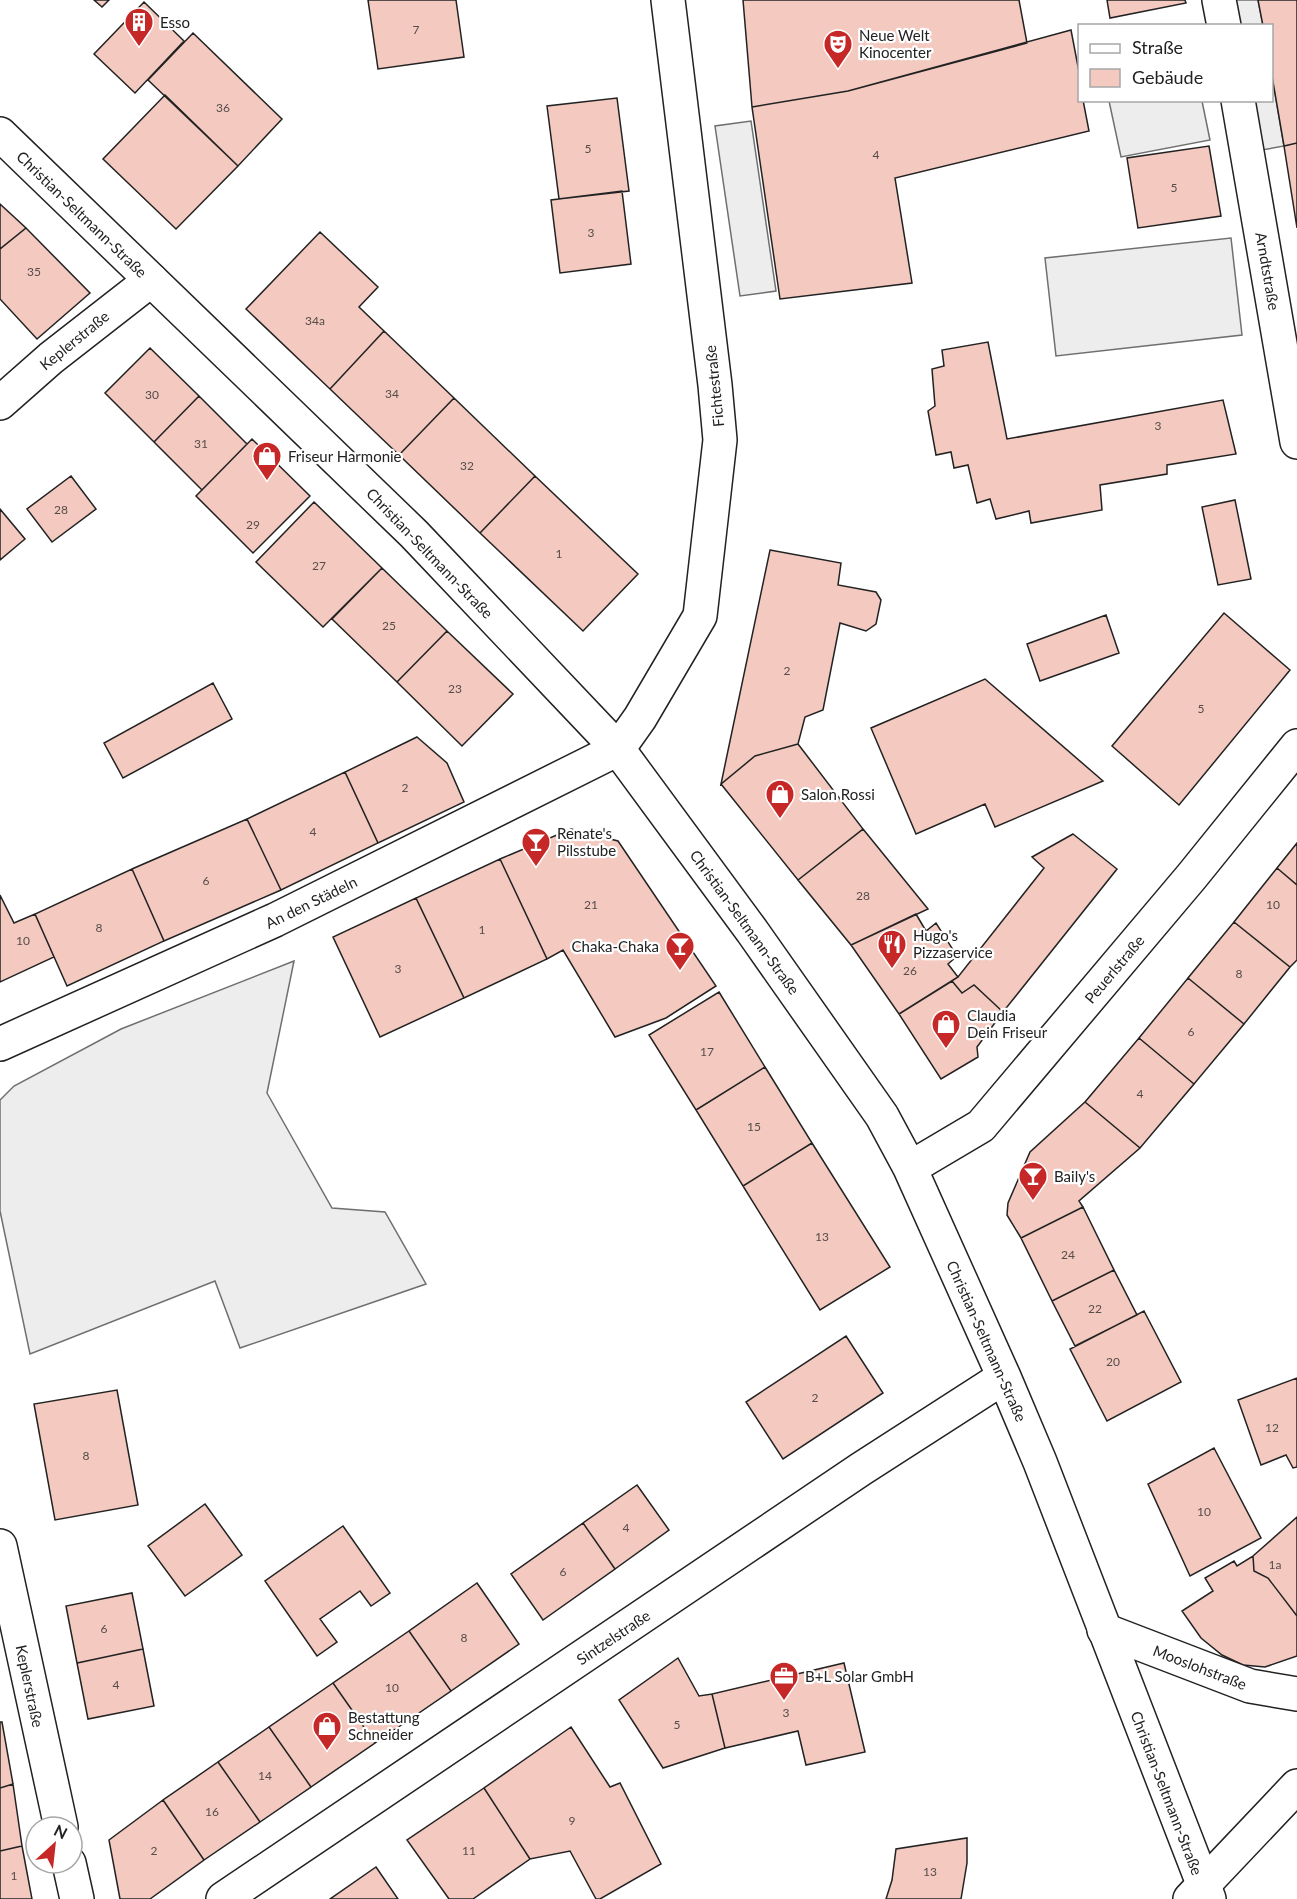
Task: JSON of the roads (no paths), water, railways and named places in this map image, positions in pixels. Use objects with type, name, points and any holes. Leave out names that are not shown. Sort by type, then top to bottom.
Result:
[{"type":"street","name":"Fichtestraße","points":[[618,749],[640,718],[700,616],[720,440],[668,0]]},
{"type":"street","points":[[1219,0],[1224,24]]},
{"type":"street","name":"Arndtstraße","points":[[1238,102],[1297,442]]},
{"type":"street","name":"Christian-Seltmann-Straße","points":[[0,134],[414,534],[618,749],[752,931],[859,1082],[882,1116],[910,1168],[1040,1462],[1200,1894]]},
{"type":"street","name":"Keplerstraße","points":[[0,403],[51,358],[151,280]]},
{"type":"street","name":"Peuerlstraße","points":[[910,1168],[981,1126],[1192,876],[1297,746]]},
{"type":"street","name":"An den Städeln","points":[[0,1044],[276,920],[618,749]]},
{"type":"street","name":"Sintzelstraße","points":[[223,1899],[861,1469],[1004,1377]]},
{"type":"street","name":"Keplerstraße","points":[[0,1546],[58,1815]]},
{"type":"street","name":"Mooslohstraße","points":[[1104,1630],[1250,1686],[1297,1694]]},
{"type":"street","points":[[1200,1894],[1297,1786]]},
{"type":"street","points":[[72,1875],[77,1899]]},
{"type":"place","name":"Esso","points":[[139,48]]},
{"type":"place","name":"Neue Welt Kinocenter","points":[[838,70]]},
{"type":"place","name":"Friseur Harmonie","points":[[267,482]]},
{"type":"place","name":"Salon Rossi","points":[[780,820]]},
{"type":"place","name":"Renate's Pilsstube","points":[[536,868]]},
{"type":"place","name":"Hugo's Pizzaservice","points":[[892,970]]},
{"type":"place","name":"Chaka-Chaka","points":[[680,972]]},
{"type":"place","name":"Claudia Dein Friseur","points":[[946,1050]]},
{"type":"place","name":"Baily's","points":[[1033,1202]]},
{"type":"place","name":"B+L Solar GmbH","points":[[784,1702]]},
{"type":"place","name":"Bestattung Schneider","points":[[327,1752]]}]
